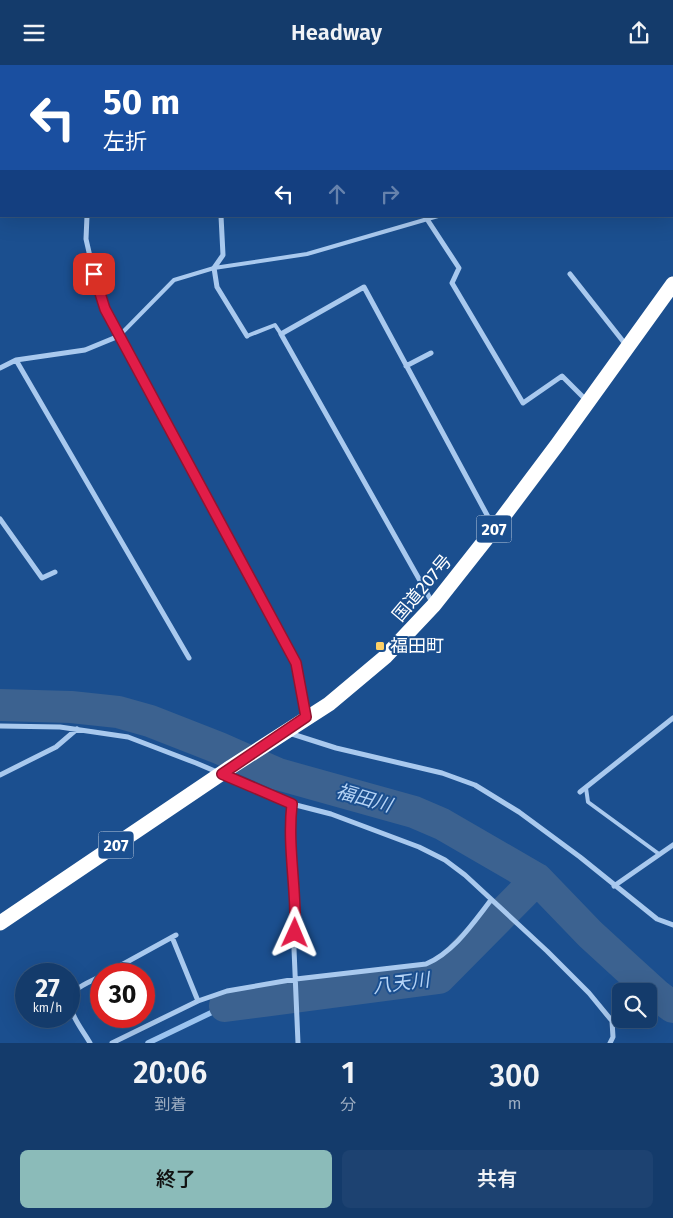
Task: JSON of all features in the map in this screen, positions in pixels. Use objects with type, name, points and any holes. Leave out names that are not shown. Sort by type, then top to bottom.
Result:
[{"type":"highway","name":"国道207号","points":[[0,923],[306,717],[329,704],[385,657],[434,605],[494,529],[673,284]]},
{"type":"street","points":[[87,217],[86,239],[105,309],[296,663],[306,717]]},
{"type":"street","points":[[221,217],[223,255],[214,268],[218,287],[247,337]]},
{"type":"street","points":[[426,218],[459,268],[452,283],[523,403],[562,376],[588,402]]},
{"type":"street","points":[[570,275],[628,347]]},
{"type":"street","points":[[434,605],[281,334],[364,287],[494,529]]},
{"type":"street","points":[[0,368],[16,360],[86,350],[120,336]]},
{"type":"street","points":[[406,366],[431,353]]},
{"type":"street","points":[[16,360],[189,658]]},
{"type":"street","points":[[0,519],[42,578],[55,572]]},
{"type":"street","points":[[580,792],[672,722]]},
{"type":"street","points":[[0,726],[60,727],[128,737],[226,771],[292,804],[331,814],[445,859],[548,951],[601,1007],[612,1021],[613,1037],[610,1043]]},
{"type":"street","points":[[0,775],[56,747],[78,729]]},
{"type":"street","points":[[281,735],[442,773],[475,785],[519,812],[580,857],[657,919],[673,925]]},
{"type":"street","points":[[292,804],[290,824],[296,917],[294,949],[298,1043]]},
{"type":"street","points":[[614,886],[673,845]]},
{"type":"street","points":[[112,1043],[198,1001],[227,991],[296,979],[426,964],[437,960],[457,941],[491,900]]},
{"type":"street","points":[[125,963],[174,936],[198,1001]]},
{"type":"street","points":[[90,982],[77,989],[70,998],[70,1009],[90,1043]]},
{"type":"lane","points":[[120,336],[174,280],[214,268],[307,253],[426,218]]},
{"type":"lane","points":[[247,337],[275,325],[281,334]]},
{"type":"lane","points":[[586,788],[588,802],[659,854]]},
{"type":"waterway","name":"福田川","points":[[0,705],[71,707],[118,712],[150,721],[278,774],[414,812],[442,824],[537,879],[590,934],[658,996],[673,1007]]},
{"type":"waterway","name":"八天川","points":[[225,1006],[439,978],[537,879]]},
{"type":"waterway","points":[[148,1043],[225,1006]]},
{"type":"place","name":"福田町","points":[[380,646]]},
{"type":"route","points":[[94,274],[105,309],[296,663],[306,717],[222,774],[292,804],[290,824],[296,917],[295,933]]}]
